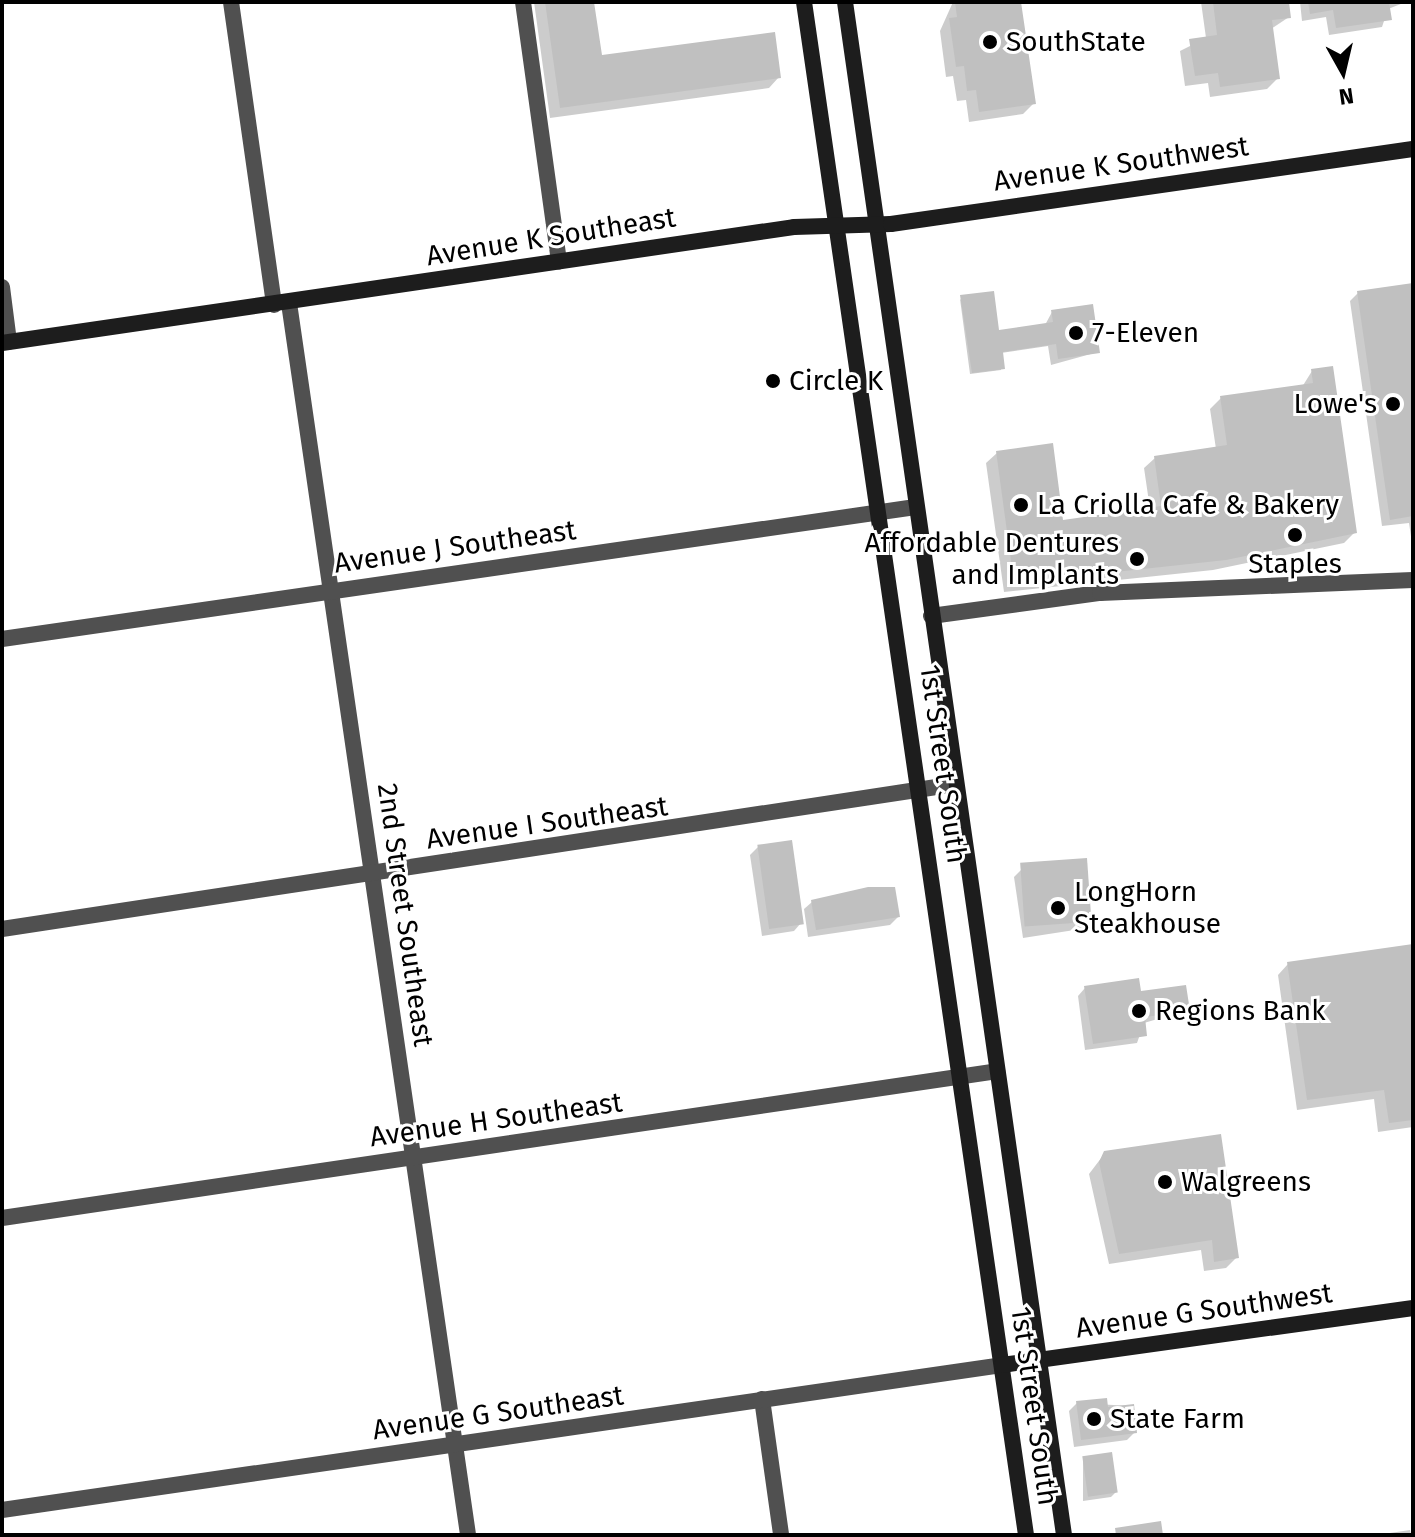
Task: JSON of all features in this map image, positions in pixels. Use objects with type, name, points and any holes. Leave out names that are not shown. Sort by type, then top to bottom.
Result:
[{"type":"main road","name":"1st Street South","points":[[804,2],[922,793],[959,1078],[1026,1535]]},
{"type":"main road","name":"1st Street South","points":[[845,2],[1064,1535]]},
{"type":"main road","name":"Avenue K Southwest","points":[[835,223],[876,224],[1413,149]]},
{"type":"main road","name":"Avenue K Southeast","points":[[6,342],[835,223]]},
{"type":"main road","name":"Avenue G Southwest","points":[[1002,1365],[1413,1308]]},
{"type":"street","points":[[231,2],[282,304]]},
{"type":"street","points":[[523,2],[559,262]]},
{"type":"street","points":[[2,287],[6,342]]},
{"type":"street","name":"2nd Street Southeast","points":[[282,304],[332,591],[468,1535]]},
{"type":"street","name":"Avenue J Southeast","points":[[2,639],[916,507]]},
{"type":"street","points":[[931,616],[1100,593],[1413,580]]},
{"type":"street","name":"Avenue I Southeast","points":[[2,929],[922,793],[956,784]]},
{"type":"street","name":"Avenue H Southeast","points":[[2,1218],[997,1071]]},
{"type":"street","name":"Avenue G Southeast","points":[[2,1510],[1002,1365]]},
{"type":"street","points":[[762,1399],[781,1535]]},
{"type":"building","points":[[545,2],[594,2],[602,55],[775,32],[781,78],[560,108]]},
{"type":"building","name":"SouthState","points":[[955,2],[1021,2],[1036,104],[979,112],[976,90],[967,91],[964,66],[956,67],[949,18],[957,17]]},
{"type":"building","points":[[1213,2],[1289,2],[1291,18],[1272,20],[1280,79],[1220,87],[1218,73],[1195,76],[1189,39],[1217,35]]},
{"type":"building","points":[[1308,2],[1389,2],[1392,20],[1336,28],[1333,10],[1310,14]]},
{"type":"building","name":"Lowe's","points":[[1413,283],[1413,516],[1390,520],[1357,291]]},
{"type":"building","points":[[994,291],[999,330],[1053,322],[1051,310],[1093,304],[1100,353],[1058,359],[1056,344],[1003,352],[1005,369],[972,373],[960,295]]},
{"type":"building","points":[[1333,366],[1357,533],[1226,560],[1014,583],[996,451],[1053,443],[1063,520],[1161,506],[1154,456],[1227,445],[1220,396],[1313,383],[1311,369]]},
{"type":"building","points":[[792,840],[804,924],[769,929],[757,845]]},
{"type":"building","name":"LongHorn Steakhouse","points":[[1087,858],[1091,922],[1025,927],[1020,863]]},
{"type":"building","points":[[868,887],[895,887],[900,917],[816,930],[811,900]]},
{"type":"building","points":[[1413,944],[1413,1120],[1389,1123],[1384,1090],[1307,1100],[1287,962]]},
{"type":"building","name":"Regions Bank","points":[[1139,978],[1141,991],[1186,985],[1190,1011],[1145,1017],[1147,1036],[1093,1044],[1084,986]]},
{"type":"building","name":"Walgreens","points":[[1221,1134],[1239,1258],[1214,1262],[1212,1240],[1119,1254],[1099,1162],[1104,1151]]},
{"type":"building","points":[[1107,1398],[1108,1407],[1134,1404],[1137,1433],[1081,1440],[1076,1401]]},
{"type":"building","points":[[1112,1452],[1118,1493],[1088,1497],[1082,1456]]},
{"type":"building","points":[[1161,1521],[1163,1535],[1116,1535],[1115,1528]]},
{"type":"place","name":"SouthState","points":[[990,42]]},
{"type":"place","name":"7-Eleven","points":[[1076,333]]},
{"type":"place","name":"Circle K","points":[[773,381]]},
{"type":"place","name":"Lowe's","points":[[1393,404]]},
{"type":"place","name":"La Criolla Cafe & Bakery","points":[[1021,505]]},
{"type":"place","name":"Staples","points":[[1295,535]]},
{"type":"place","name":"Affordable Dentures and Implants","points":[[1137,559]]},
{"type":"place","name":"LongHorn Steakhouse","points":[[1058,908]]},
{"type":"place","name":"Regions Bank","points":[[1139,1011]]},
{"type":"place","name":"Walgreens","points":[[1165,1182]]},
{"type":"place","name":"State Farm","points":[[1094,1419]]}]
